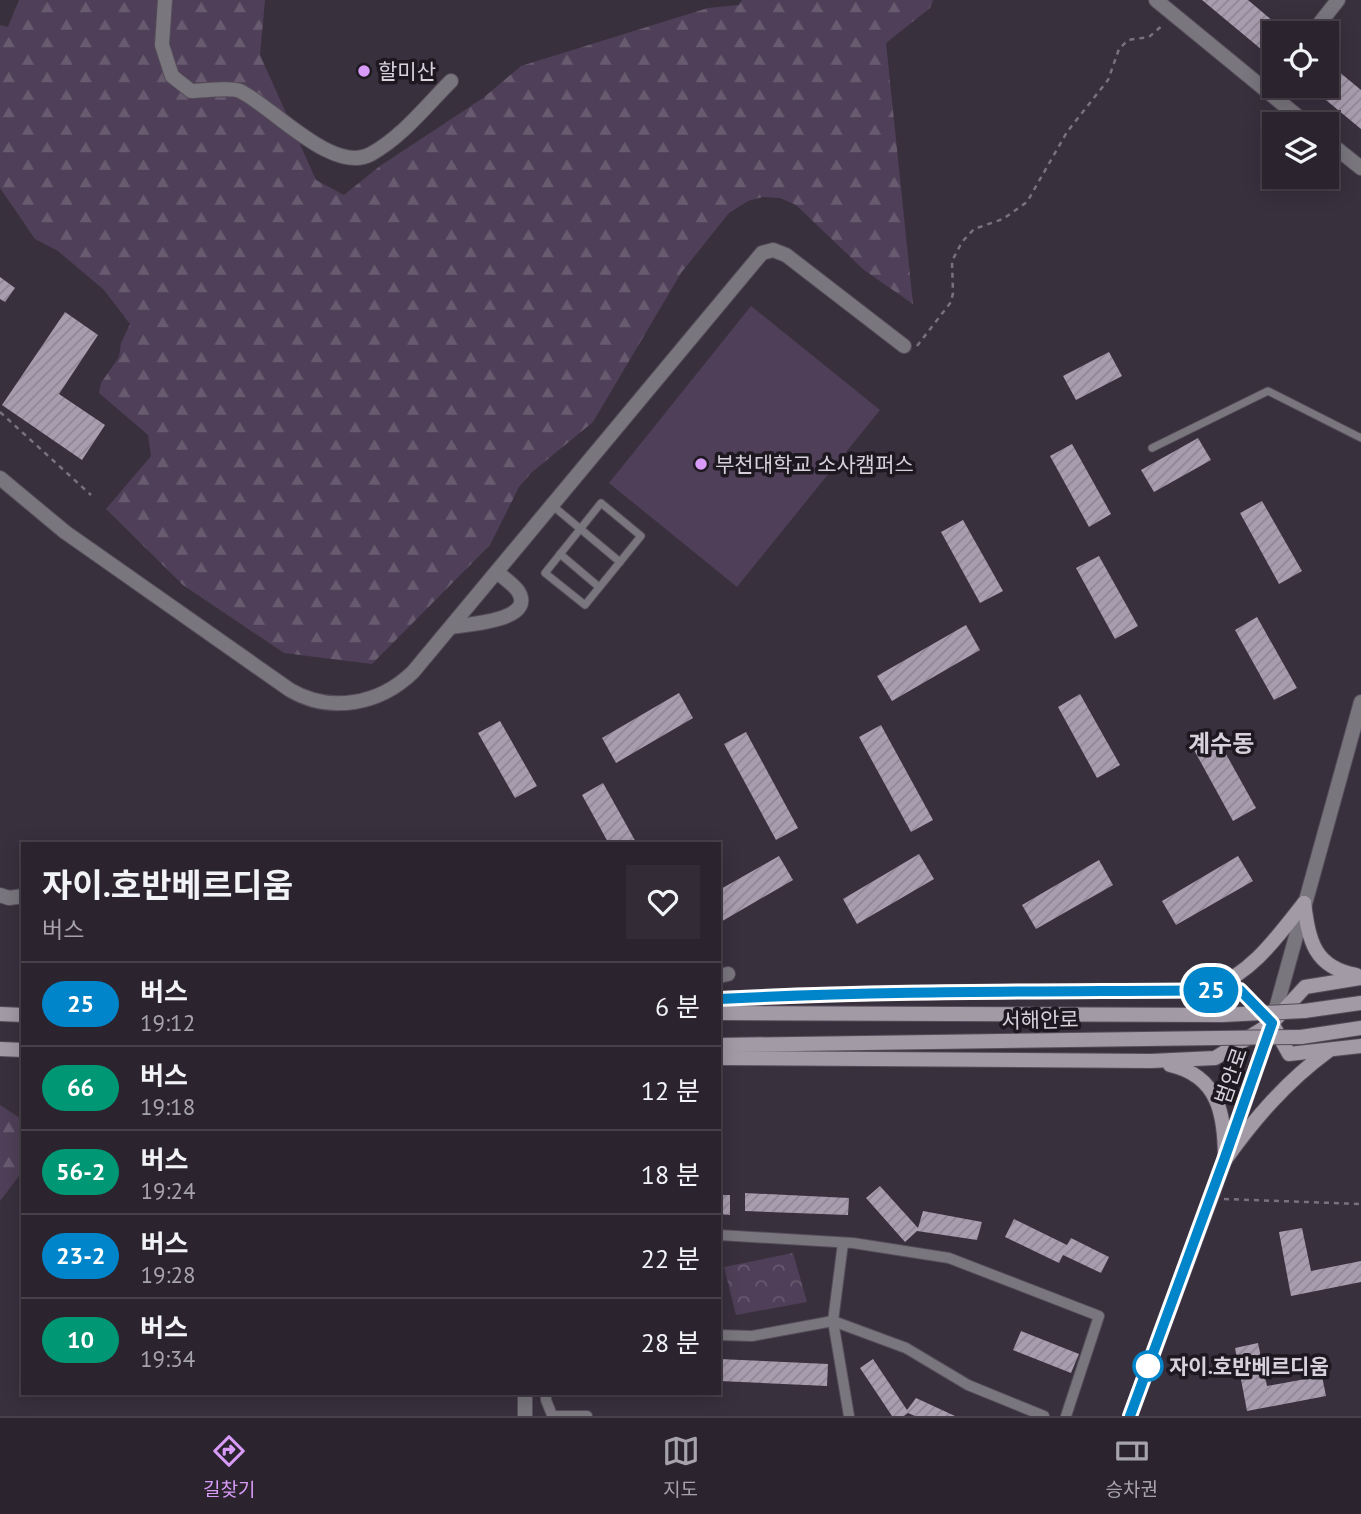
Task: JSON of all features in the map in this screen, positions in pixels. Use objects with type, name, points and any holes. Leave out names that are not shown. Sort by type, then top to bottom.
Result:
[{"type":"main road","points":[[1304,903],[1307,923],[1318,955],[1326,965],[1361,977]]},
{"type":"main road","points":[[1206,990],[1226,982],[1263,954],[1304,903]]},
{"type":"main road","points":[[721,1058],[1151,1061],[1215,1058],[1272,1023],[1305,987],[1361,977]]},
{"type":"main road","points":[[721,999],[828,993],[1240,990],[1272,1023],[1289,1054],[1361,1046]]},
{"type":"main road","name":"서해안로","points":[[721,1013],[1223,1015],[1304,1011],[1361,1003]]},
{"type":"main road","points":[[0,1014],[21,1015]]},
{"type":"main road","name":"서해안로","points":[[721,1045],[1301,1037],[1361,1028]]},
{"type":"main road","points":[[0,1049],[21,1050]]},
{"type":"main road","points":[[1224,1160],[1284,1086],[1328,1051]]},
{"type":"main road","points":[[1151,1061],[1184,1068],[1210,1087],[1217,1100],[1225,1138],[1224,1160]]},
{"type":"street","points":[[165,0],[162,45],[172,76],[191,91],[237,90],[324,149],[350,159],[369,156],[390,142],[451,81]]},
{"type":"street","points":[[1156,0],[1262,80]]},
{"type":"street","points":[[1321,21],[1338,0]]},
{"type":"street","points":[[1282,98],[1295,112]]},
{"type":"street","points":[[1339,151],[1361,169]]},
{"type":"street","points":[[0,478],[65,532],[299,696],[348,704],[382,695],[394,689],[413,672],[755,260],[767,251],[780,251],[786,255],[904,346]]},
{"type":"street","points":[[451,627],[507,617],[517,611],[521,604],[519,592],[497,572]]},
{"type":"street","name":"범안로","points":[[1130,1416],[1272,1023],[1304,903],[1357,732],[1361,702]]},
{"type":"street","points":[[0,895],[21,897]]},
{"type":"street","points":[[721,1235],[844,1243],[949,1258],[1099,1316],[1066,1416]]},
{"type":"street","points":[[844,1243],[833,1321],[849,1416]]},
{"type":"street","points":[[721,1335],[752,1336],[833,1321],[906,1348],[968,1385],[1044,1416]]},
{"type":"street","points":[[525,1395],[525,1416]]},
{"type":"street","points":[[546,1395],[552,1415],[587,1416]]},
{"type":"lane","points":[[1152,448],[1268,391],[1361,438]]},
{"type":"lane","points":[[601,503],[641,536],[585,605],[545,573],[581,529],[601,503]]},
{"type":"lane","points":[[553,506],[620,562]]},
{"type":"lane","points":[[560,554],[599,587]]},
{"type":"path","points":[[904,346],[912,352],[951,302],[954,284],[952,261],[962,242],[974,229],[1003,219],[1027,202],[1067,132],[1108,80],[1119,49],[1128,40],[1149,37],[1172,14]]},
{"type":"path","points":[[0,412],[91,495]]},
{"type":"path","points":[[1210,1199],[1361,1204]]},
{"type":"green space","points":[[19,0],[265,0],[260,55],[316,180],[344,195],[380,166],[483,98],[521,66],[708,8],[739,5],[742,0],[933,0],[930,8],[886,43],[913,304],[864,270],[796,205],[780,198],[763,197],[748,201],[729,213],[681,273],[593,422],[531,473],[519,487],[490,545],[372,664],[284,653],[183,585],[106,509],[151,456],[148,435],[99,393],[101,383],[119,357],[121,343],[130,324],[104,290],[58,251],[35,239],[0,188],[0,25],[8,27]]},
{"type":"green space","points":[[751,306],[880,410],[737,587],[609,483]]},
{"type":"green space","points":[[0,1105],[21,1119],[21,1162],[19,1176],[0,1201]]},
{"type":"green space","points":[[793,1253],[807,1302],[736,1315],[724,1267]]},
{"type":"building","points":[[1202,0],[1248,0],[1273,21],[1262,21],[1262,50]]},
{"type":"building","points":[[1339,72],[1361,90],[1361,129],[1324,98],[1339,98]]},
{"type":"building","points":[[0,277],[15,288],[5,302],[0,299]]},
{"type":"building","points":[[65,312],[98,335],[59,394],[105,425],[82,460],[2,405]]},
{"type":"building","points":[[1109,352],[1122,376],[1076,400],[1063,376]]},
{"type":"building","points":[[1198,438],[1211,460],[1154,492],[1141,470]]},
{"type":"building","points":[[1072,444],[1111,514],[1089,527],[1050,456]]},
{"type":"building","points":[[1262,501],[1302,571],[1279,584],[1240,513]]},
{"type":"building","points":[[963,520],[1003,591],[980,603],[941,532]]},
{"type":"building","points":[[1099,556],[1138,626],[1115,639],[1076,568]]},
{"type":"building","points":[[1257,617],[1297,688],[1274,700],[1235,630]]},
{"type":"building","points":[[966,625],[980,650],[892,701],[877,676]]},
{"type":"building","points":[[679,693],[693,718],[616,763],[602,738]]},
{"type":"building","points":[[1080,694],[1120,765],[1097,778],[1058,707]]},
{"type":"building","points":[[500,721],[537,786],[515,798],[478,733]]},
{"type":"building","points":[[881,725],[933,820],[911,832],[859,737]]},
{"type":"building","points":[[746,732],[798,828],[776,840],[724,744]]},
{"type":"building","points":[[1217,738],[1256,808],[1233,821],[1194,750]]},
{"type":"building","points":[[603,783],[636,842],[608,842],[582,795]]},
{"type":"building","points":[[919,854],[934,879],[857,924],[843,899]]},
{"type":"building","points":[[779,856],[793,880],[721,922],[721,889]]},
{"type":"building","points":[[1238,856],[1253,881],[1176,925],[1162,901]]},
{"type":"building","points":[[1099,860],[1113,885],[1036,929],[1022,905]]},
{"type":"building","points":[[880,1186],[918,1228],[923,1211],[982,1222],[977,1240],[917,1231],[905,1242],[866,1198]]},
{"type":"building","points":[[745,1193],[849,1198],[848,1215],[745,1211]]},
{"type":"building","points":[[721,1195],[730,1195],[730,1215],[721,1214]]},
{"type":"building","points":[[1014,1219],[1067,1245],[1071,1238],[1109,1257],[1101,1273],[1063,1255],[1059,1263],[1005,1237]]},
{"type":"building","points":[[1302,1228],[1311,1271],[1361,1261],[1361,1282],[1291,1296],[1279,1232]]},
{"type":"building","points":[[1021,1331],[1079,1354],[1071,1373],[1013,1350]]},
{"type":"building","points":[[1258,1343],[1267,1386],[1322,1376],[1326,1396],[1247,1411],[1235,1348]]},
{"type":"building","points":[[721,1359],[828,1364],[827,1386],[721,1381]]},
{"type":"building","points":[[873,1359],[907,1410],[916,1398],[955,1416],[915,1416],[908,1413],[904,1416],[892,1416],[860,1368]]},
{"type":"bus line","name":"25","points":[[721,999],[828,993],[1240,990],[1272,1023],[1130,1416]]},
{"type":"place","name":"할미산","points":[[364,71]]},
{"type":"place","name":"부천대학교 소사캠퍼스","points":[[701,464]]},
{"type":"place","name":"자이.호반베르디움","points":[[1148,1366]]},
{"type":"district","name":"계수동","points":[[1221,743]]}]
